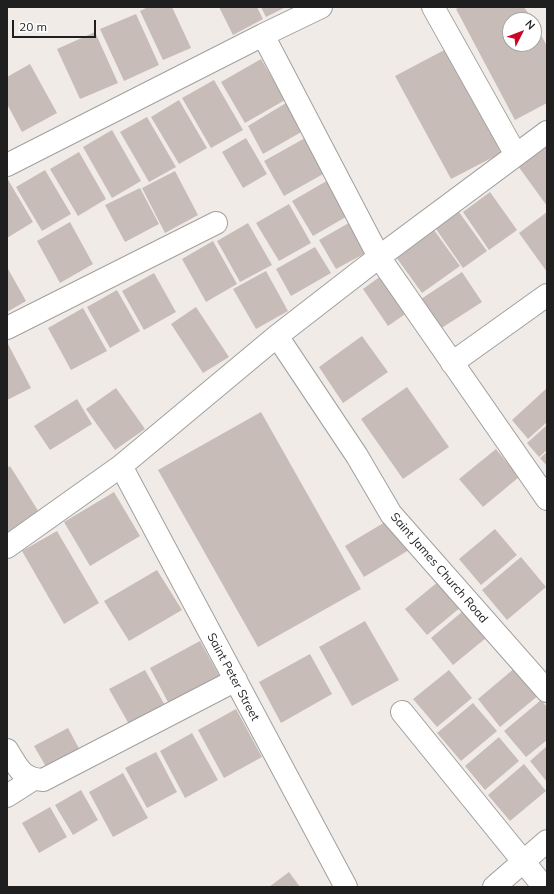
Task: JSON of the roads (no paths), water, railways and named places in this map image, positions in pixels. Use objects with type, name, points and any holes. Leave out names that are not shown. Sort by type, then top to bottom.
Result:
[{"type":"street","points":[[7,165],[320,7]]},
{"type":"street","points":[[433,7],[516,155]]},
{"type":"street","points":[[263,35],[379,256],[547,499]]},
{"type":"street","points":[[7,547],[121,466],[277,336],[379,256],[547,132]]},
{"type":"street","points":[[7,328],[216,223]]},
{"type":"street","points":[[452,363],[547,295]]},
{"type":"street","name":"Saint James Church Road","points":[[277,336],[357,456],[391,514],[547,691]]},
{"type":"street","name":"Saint Peter Street","points":[[121,466],[346,887]]},
{"type":"street","points":[[7,750],[22,774],[32,780],[43,780],[236,680]]},
{"type":"street","points":[[402,712],[544,887]]},
{"type":"street","points":[[7,796],[32,780]]},
{"type":"street","points":[[494,887],[547,841]]}]
